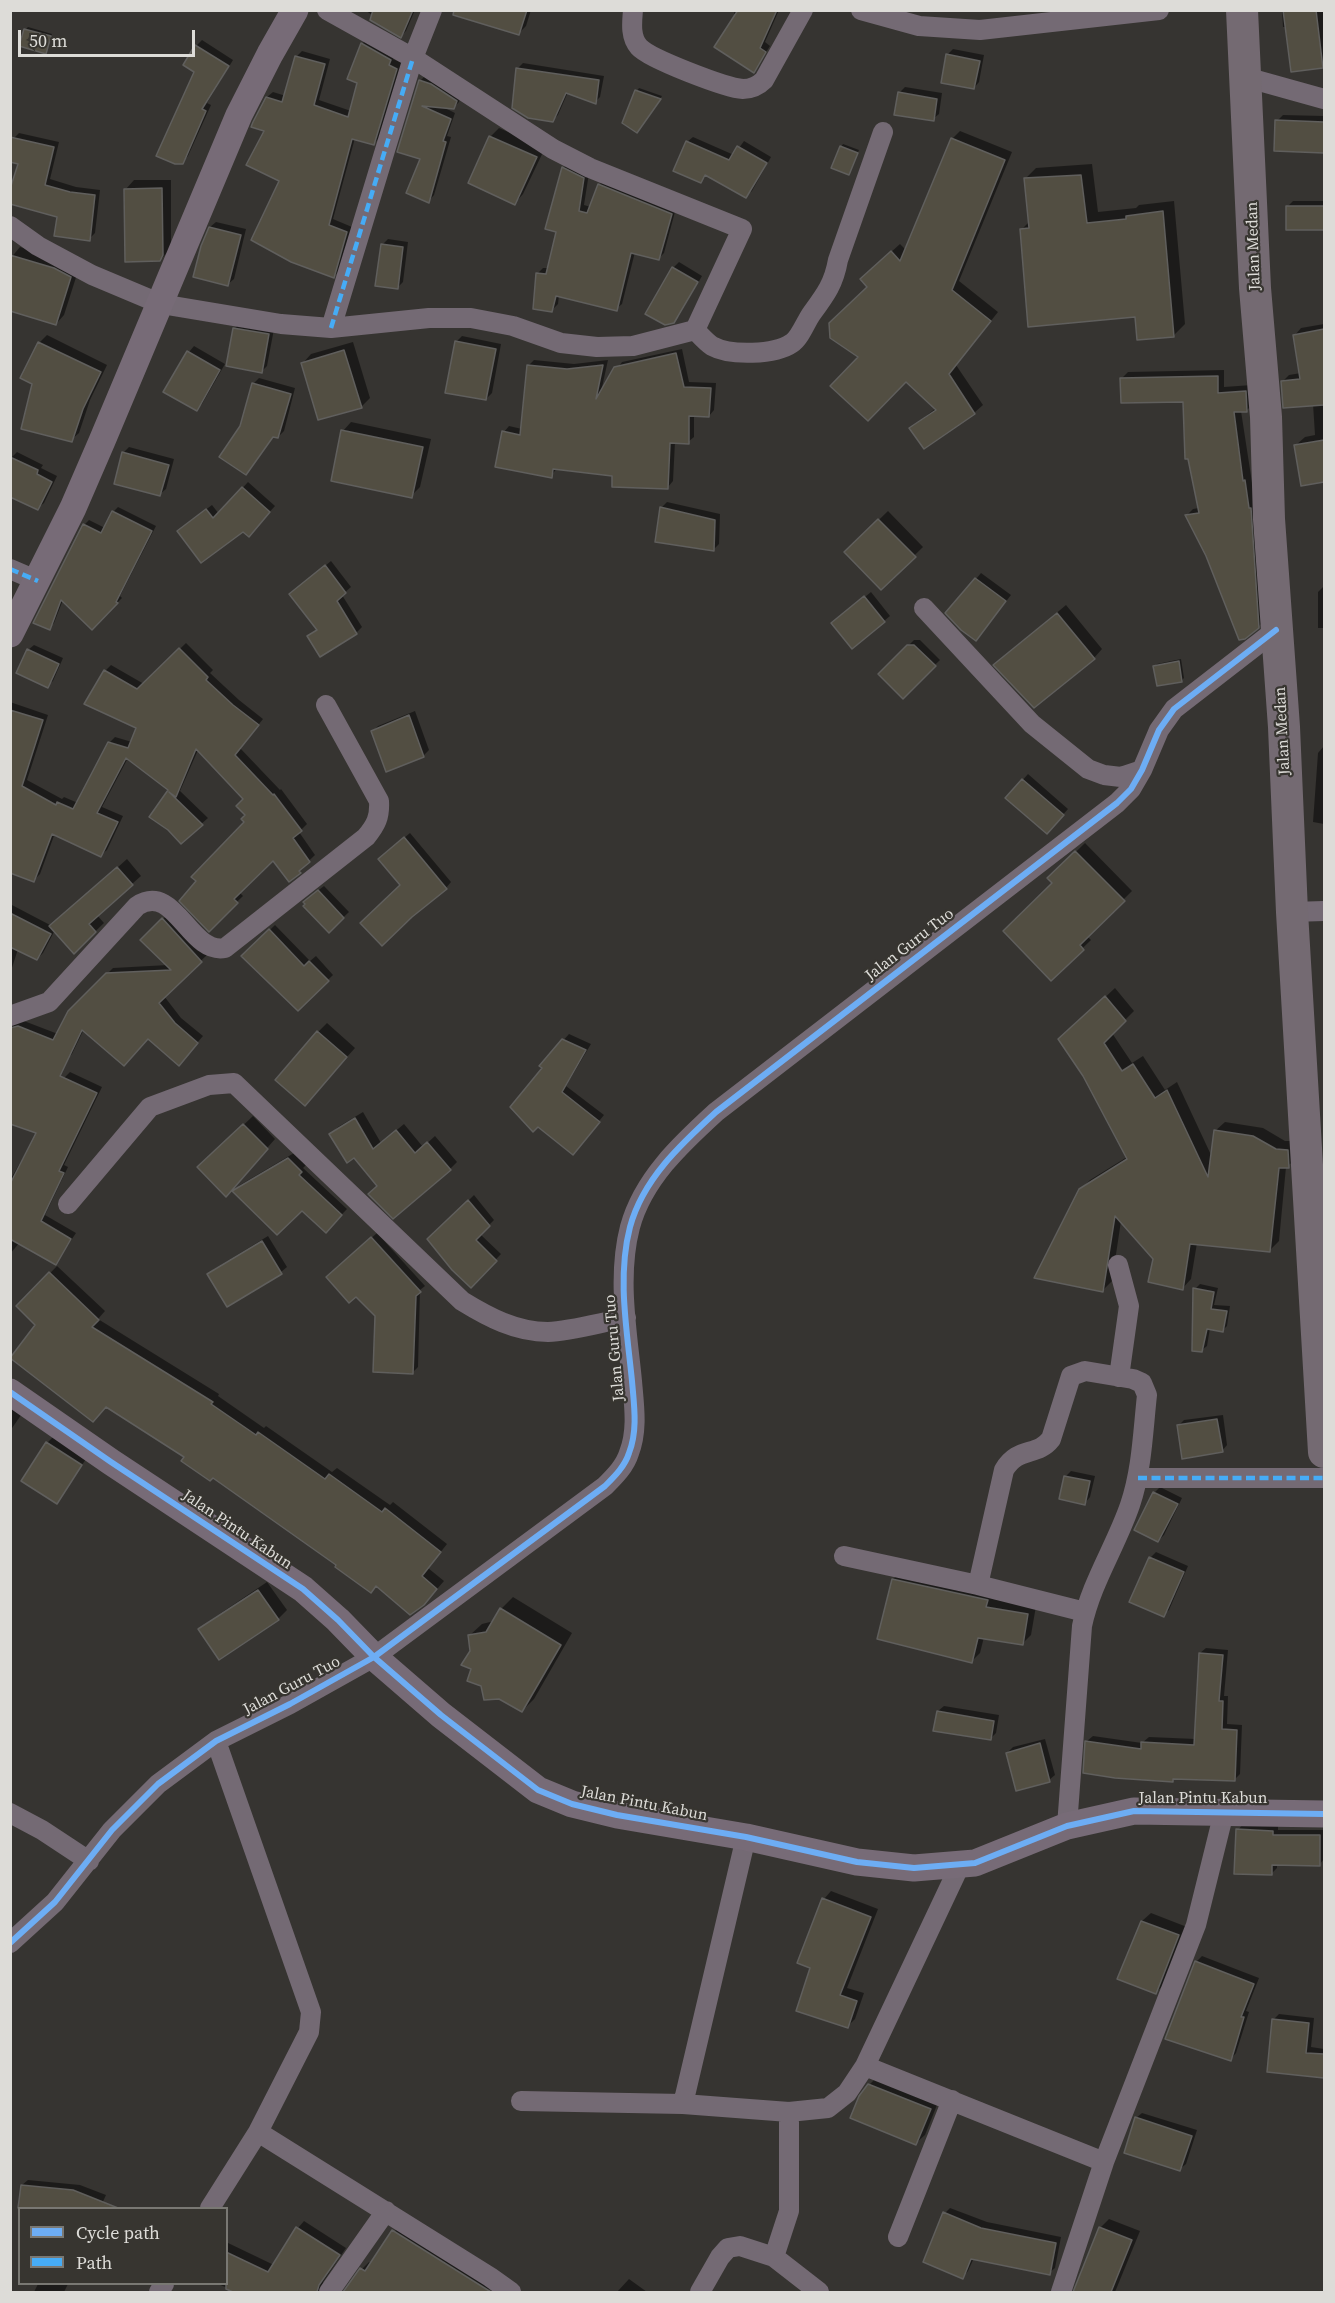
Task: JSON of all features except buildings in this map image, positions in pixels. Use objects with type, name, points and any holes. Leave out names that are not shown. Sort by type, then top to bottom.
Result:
[{"type":"main road","name":"Jalan Medan","points":[[1242,10],[1255,288],[1266,417],[1269,519],[1284,727],[1292,912],[1324,1452]]},
{"type":"street","points":[[10,634],[38,581],[98,451],[239,115],[295,10]]},
{"type":"street","points":[[327,10],[413,58],[553,149],[590,168],[742,229],[695,330]]},
{"type":"street","points":[[331,328],[413,58],[432,10]]},
{"type":"street","points":[[633,10],[634,38],[643,50],[654,57],[724,85],[743,89],[755,87],[764,80],[803,10]]},
{"type":"street","points":[[861,10],[918,26],[980,30],[1159,10]]},
{"type":"street","points":[[1245,77],[1324,99]]},
{"type":"street","points":[[695,330],[712,346],[742,353],[773,352],[794,342],[835,277],[837,260],[883,132]]},
{"type":"street","points":[[10,226],[38,246],[92,275],[161,304],[280,324],[331,328],[429,318],[471,318],[513,326],[561,344],[597,347],[633,346],[695,330]]},
{"type":"street","points":[[10,569],[38,581]]},
{"type":"street","points":[[924,608],[1032,724],[1088,769],[1104,776],[1122,777],[1142,770]]},
{"type":"street","name":"Jalan Guru Tuo","points":[[10,1943],[55,1902],[112,1830],[158,1784],[216,1741],[290,1704],[374,1657],[605,1486],[620,1470],[629,1453],[635,1429],[623,1284],[631,1226],[640,1201],[662,1166],[716,1112],[1117,803],[1131,789],[1159,730],[1174,709],[1276,630]]},
{"type":"street","points":[[10,1016],[49,1002],[137,906],[145,901],[154,900],[166,905],[205,944],[216,950],[225,948],[366,837],[376,825],[380,815],[379,801],[326,705]]},
{"type":"street","points":[[1292,912],[1324,911]]},
{"type":"street","points":[[68,1204],[150,1107],[209,1084],[234,1083],[462,1300],[488,1317],[517,1328],[548,1332],[626,1318]]},
{"type":"street","points":[[1118,1265],[1129,1306],[1119,1377]]},
{"type":"street","points":[[978,1585],[1005,1470],[1011,1459],[1046,1446],[1051,1439],[1071,1376],[1085,1371],[1140,1381],[1146,1388],[1147,1395],[1138,1478],[1130,1506],[1085,1612],[1082,1626],[1067,1826]]},
{"type":"street","name":"Jalan Pintu Kabun","points":[[10,1392],[303,1589],[338,1620],[374,1657],[441,1715],[538,1790],[572,1804],[618,1815],[746,1837],[857,1862],[914,1868],[975,1863],[1067,1826],[1134,1811],[1324,1814]]},
{"type":"street","points":[[1138,1478],[1324,1478]]},
{"type":"street","points":[[844,1556],[978,1585],[1085,1612]]},
{"type":"street","points":[[211,2207],[258,2132],[309,2032],[311,2012],[216,1741]]},
{"type":"street","points":[[1061,2292],[1104,2162],[1196,1925],[1224,1812]]},
{"type":"street","points":[[10,1813],[42,1830],[89,1861]]},
{"type":"street","points":[[683,2104],[746,1837]]},
{"type":"street","points":[[521,2101],[683,2104],[789,2112],[828,2108],[847,2093],[866,2066],[960,1864]]},
{"type":"street","points":[[866,2066],[1104,2162]]},
{"type":"street","points":[[898,2236],[952,2100]]},
{"type":"street","points":[[774,2257],[789,2211],[789,2112]]},
{"type":"street","points":[[258,2132],[511,2292]]},
{"type":"street","points":[[329,2292],[386,2211]]},
{"type":"street","points":[[700,2292],[720,2257],[729,2248],[740,2246],[774,2257],[819,2292]]},
{"type":"marked path","points":[[331,328],[413,58]]},
{"type":"marked path","points":[[10,569],[38,581]]},
{"type":"marked path","points":[[1138,1478],[1324,1478]]},
{"type":"cycle path","points":[[10,1943],[55,1902],[112,1830],[158,1784],[216,1741],[290,1704],[374,1657],[605,1486],[622,1467],[632,1444],[635,1417],[624,1304],[624,1265],[630,1227],[644,1193],[654,1178],[677,1150],[716,1112],[1117,803],[1131,789],[1159,730],[1174,709],[1276,630]]},
{"type":"cycle path","points":[[10,1392],[303,1589],[338,1620],[374,1657],[441,1715],[538,1790],[572,1804],[617,1815],[746,1837],[857,1862],[914,1868],[975,1863],[1067,1826],[1134,1811],[1324,1814]]}]
